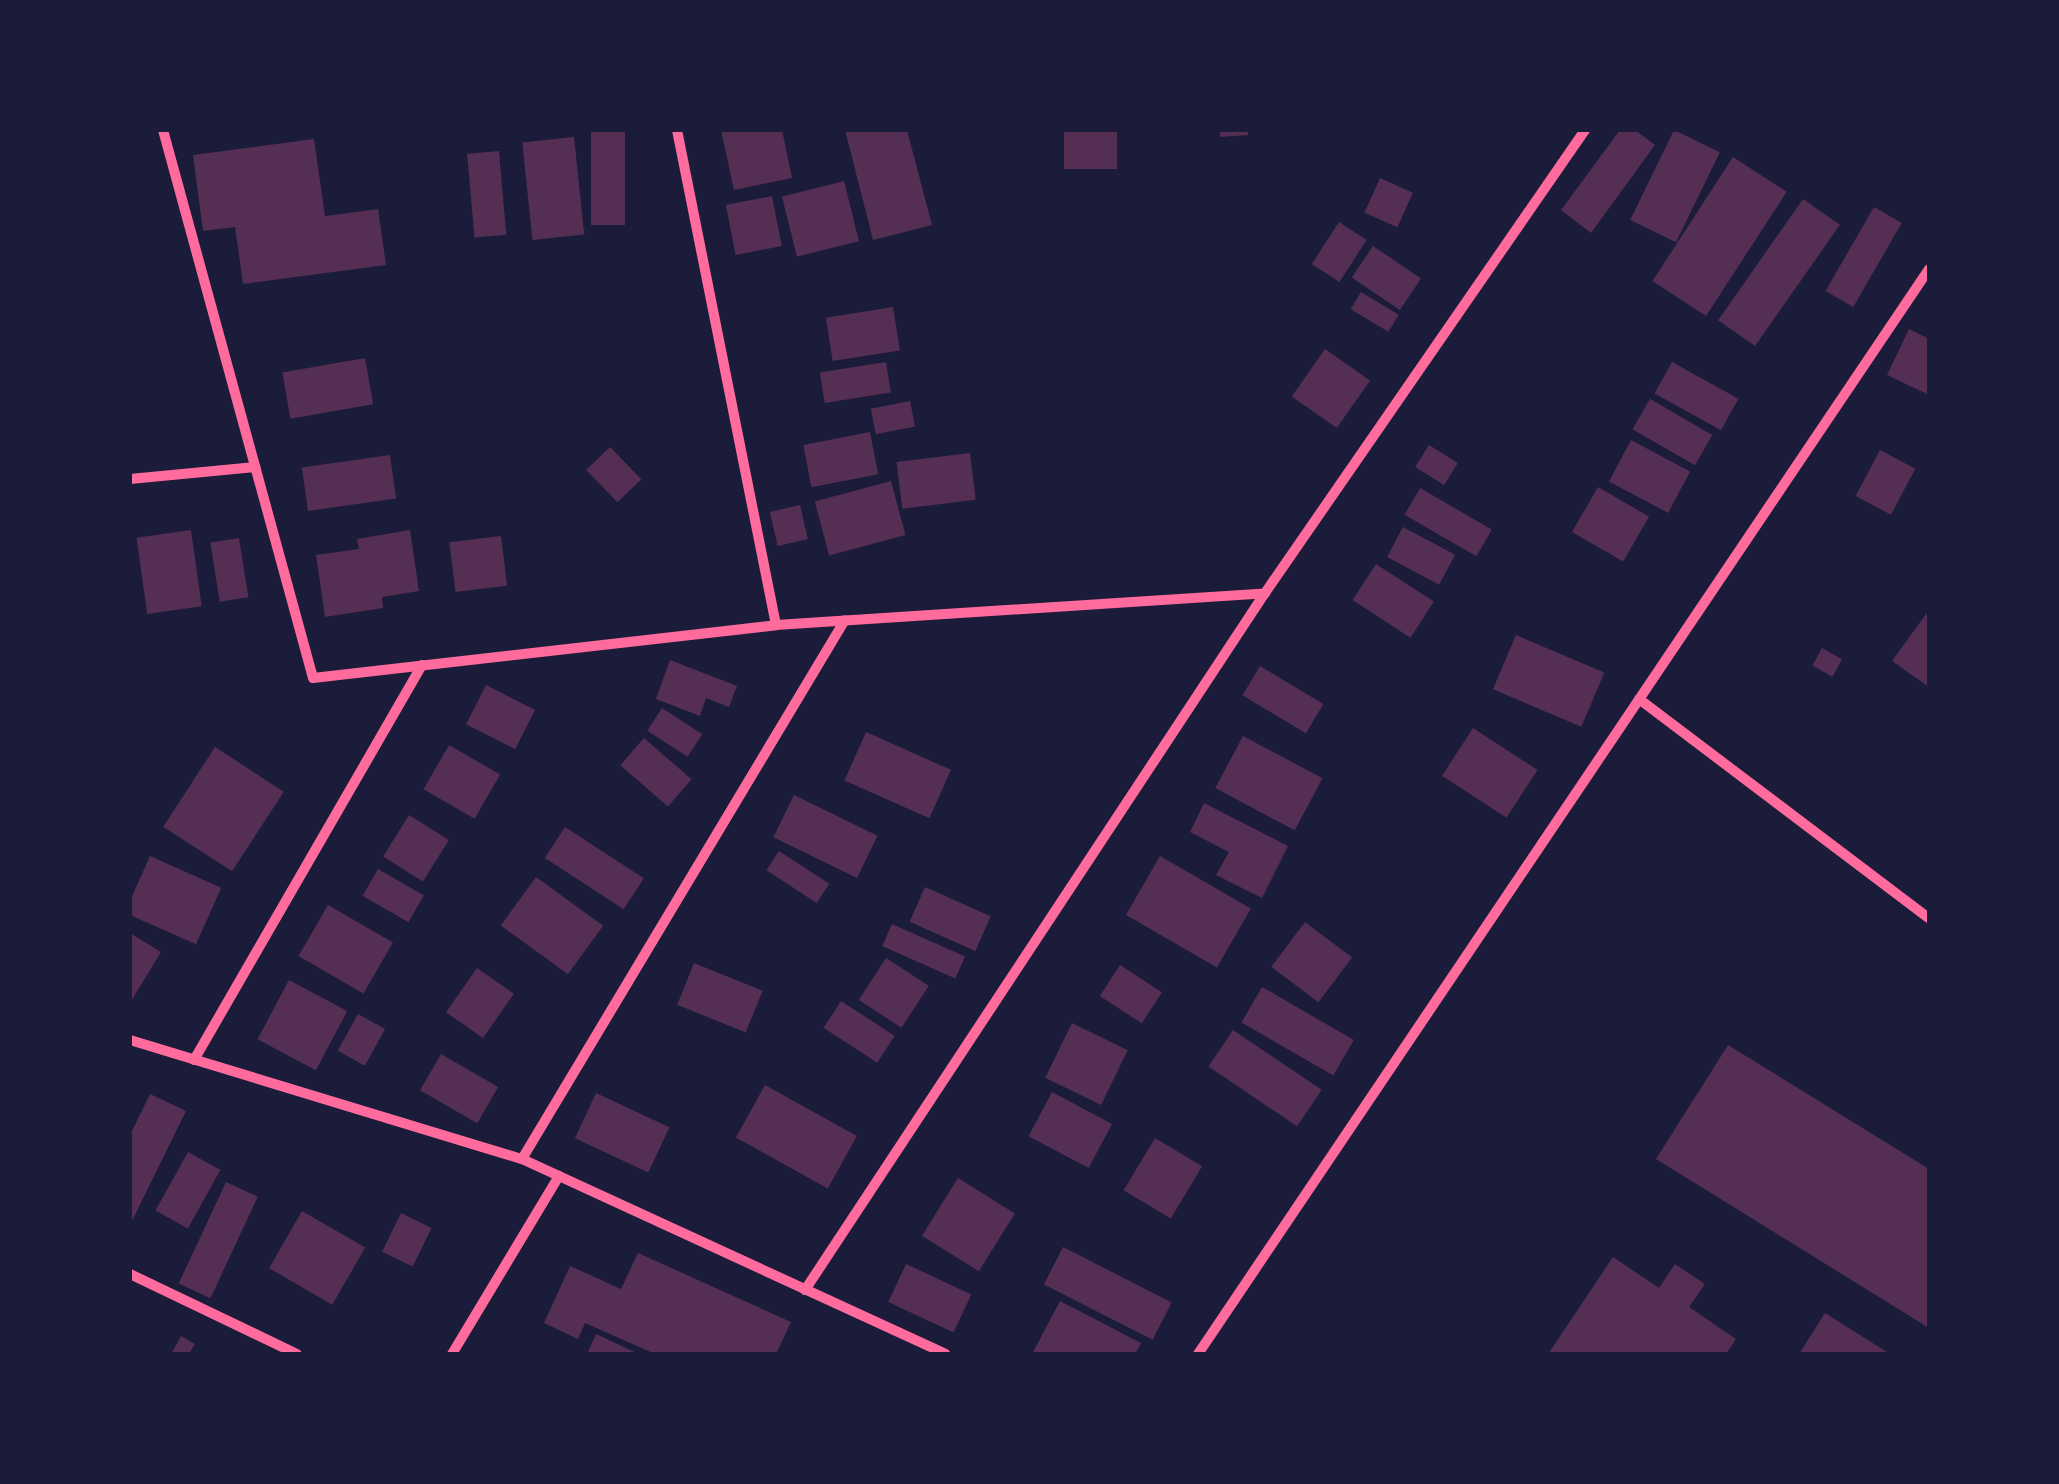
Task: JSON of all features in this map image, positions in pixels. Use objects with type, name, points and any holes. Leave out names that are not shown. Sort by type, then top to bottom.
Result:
[{"type":"street","points":[[163,130],[313,678],[776,625],[1265,593]]},
{"type":"street","points":[[676,130],[776,625]]},
{"type":"street","points":[[806,1290],[1265,593],[1585,130]]},
{"type":"street","points":[[1198,1354],[1929,269]]},
{"type":"street","points":[[130,479],[255,466]]},
{"type":"street","points":[[522,1159],[844,620]]},
{"type":"street","points":[[194,1060],[422,665]]},
{"type":"street","points":[[1640,698],[1929,918]]},
{"type":"street","points":[[130,1040],[522,1159],[945,1354]]},
{"type":"street","points":[[452,1354],[559,1176]]},
{"type":"street","points":[[130,1274],[297,1354]]},
{"type":"building","points":[[591,130],[625,130],[625,225],[591,225]]},
{"type":"building","points":[[721,130],[782,130],[792,178],[734,190]]},
{"type":"building","points":[[845,130],[907,130],[932,225],[873,240]]},
{"type":"building","points":[[1064,130],[1117,130],[1117,169],[1064,169]]},
{"type":"building","points":[[1220,130],[1248,130],[1248,135],[1220,137]]},
{"type":"building","points":[[1620,130],[1635,130],[1655,145],[1591,233],[1561,210]]},
{"type":"building","points":[[1674,130],[1720,152],[1676,242],[1630,220]]},
{"type":"building","points":[[574,137],[584,234],[533,240],[522,142]]},
{"type":"building","points":[[314,139],[325,216],[378,209],[386,265],[243,284],[235,227],[203,231],[193,155]]},
{"type":"building","points":[[499,151],[506,235],[474,237],[467,154]]},
{"type":"building","points":[[1733,157],[1787,192],[1706,316],[1652,281]]},
{"type":"building","points":[[1380,178],[1413,193],[1397,227],[1365,213]]},
{"type":"building","points":[[844,181],[859,241],[797,257],[782,196]]},
{"type":"building","points":[[772,196],[782,246],[736,255],[726,205]]},
{"type":"building","points":[[1803,199],[1840,225],[1755,346],[1718,320]]},
{"type":"building","points":[[1874,207],[1902,223],[1853,307],[1826,291]]},
{"type":"building","points":[[1339,222],[1367,240],[1339,282],[1312,264]]},
{"type":"building","points":[[1373,246],[1421,278],[1400,310],[1352,278]]},
{"type":"building","points":[[1361,292],[1399,315],[1388,332],[1351,309]]},
{"type":"building","points":[[893,307],[900,350],[833,361],[826,318]]},
{"type":"building","points":[[1909,329],[1929,339],[1929,395],[1887,375]]},
{"type":"building","points":[[1325,349],[1370,381],[1337,428],[1292,397]]},
{"type":"building","points":[[365,358],[373,404],[290,419],[282,373]]},
{"type":"building","points":[[886,362],[891,393],[825,403],[820,372]]},
{"type":"building","points":[[1672,362],[1738,399],[1721,430],[1655,393]]},
{"type":"building","points":[[1650,399],[1712,435],[1695,465],[1632,429]]},
{"type":"building","points":[[910,401],[915,427],[876,434],[871,409]]},
{"type":"building","points":[[870,432],[878,474],[811,487],[803,445]]},
{"type":"building","points":[[1631,440],[1690,471],[1668,513],[1609,481]]},
{"type":"building","points":[[1429,445],[1458,463],[1444,485],[1415,467]]},
{"type":"building","points":[[610,447],[641,479],[618,502],[586,470]]},
{"type":"building","points":[[1880,450],[1915,469],[1891,515],[1856,496]]},
{"type":"building","points":[[970,453],[976,500],[902,509],[897,462]]},
{"type":"building","points":[[390,455],[396,499],[308,511],[302,467]]},
{"type":"building","points":[[891,481],[905,535],[829,556],[815,501]]},
{"type":"building","points":[[1598,487],[1649,516],[1623,562],[1572,532]]},
{"type":"building","points":[[1420,488],[1492,530],[1476,556],[1404,515]]},
{"type":"building","points":[[800,505],[808,539],[778,546],[770,512]]},
{"type":"building","points":[[1403,527],[1455,555],[1439,585],[1387,557]]},
{"type":"building","points":[[191,530],[202,606],[147,614],[137,538]]},
{"type":"building","points":[[410,530],[419,591],[382,597],[383,608],[325,617],[316,555],[359,549],[357,539]]},
{"type":"building","points":[[501,536],[507,586],[455,592],[449,542]]},
{"type":"building","points":[[239,538],[248,597],[220,602],[210,543]]},
{"type":"building","points":[[1376,564],[1434,602],[1410,638],[1353,600]]},
{"type":"building","points":[[1929,610],[1929,687],[1892,661]]},
{"type":"building","points":[[1516,635],[1604,673],[1581,727],[1493,689]]},
{"type":"building","points":[[1822,648],[1842,659],[1832,677],[1812,665]]},
{"type":"building","points":[[670,660],[737,686],[729,707],[706,698],[700,716],[656,699]]},
{"type":"building","points":[[1260,666],[1323,704],[1306,733],[1242,695]]},
{"type":"building","points":[[486,685],[535,710],[515,749],[466,724]]},
{"type":"building","points":[[662,708],[702,734],[688,757],[647,731]]},
{"type":"building","points":[[1473,728],[1538,770],[1507,818],[1442,776]]},
{"type":"building","points":[[866,732],[951,770],[929,818],[844,780]]},
{"type":"building","points":[[1243,736],[1322,778],[1295,830],[1215,788]]},
{"type":"building","points":[[644,738],[692,779],[668,807],[620,765]]},
{"type":"building","points":[[449,745],[500,774],[475,819],[424,789]]},
{"type":"building","points":[[215,747],[284,792],[232,871],[163,827]]},
{"type":"building","points":[[794,795],[878,836],[857,878],[773,837]]},
{"type":"building","points":[[1204,803],[1288,846],[1262,898],[1216,875],[1229,852],[1190,832]]},
{"type":"building","points":[[409,815],[449,840],[423,881],[383,857]]},
{"type":"building","points":[[565,827],[644,878],[624,909],[545,858]]},
{"type":"building","points":[[779,851],[829,884],[817,903],[766,870]]},
{"type":"building","points":[[150,856],[221,888],[196,944],[130,915],[130,901]]},
{"type":"building","points":[[1160,856],[1251,908],[1217,967],[1126,915]]},
{"type":"building","points":[[378,869],[424,896],[408,922],[362,896]]},
{"type":"building","points":[[536,877],[603,926],[568,974],[501,926]]},
{"type":"building","points":[[925,887],[991,916],[975,951],[910,922]]},
{"type":"building","points":[[328,905],[393,942],[363,994],[298,956]]},
{"type":"building","points":[[1305,922],[1352,958],[1318,1002],[1271,967]]},
{"type":"building","points":[[892,924],[965,957],[955,978],[882,946]]},
{"type":"building","points":[[130,933],[161,952],[130,1003]]},
{"type":"building","points":[[886,958],[929,986],[902,1028],[859,1000]]},
{"type":"building","points":[[694,963],[763,991],[746,1032],[677,1005]]},
{"type":"building","points":[[1120,965],[1162,992],[1142,1023],[1100,996]]},
{"type":"building","points":[[477,968],[514,994],[483,1038],[446,1012]]},
{"type":"building","points":[[289,980],[347,1011],[316,1070],[258,1039]]},
{"type":"building","points":[[1262,987],[1354,1040],[1333,1076],[1242,1023]]},
{"type":"building","points":[[841,1001],[895,1036],[877,1063],[824,1028]]},
{"type":"building","points":[[358,1014],[385,1029],[365,1066],[338,1051]]},
{"type":"building","points":[[1072,1023],[1128,1050],[1101,1105],[1045,1078]]},
{"type":"building","points":[[1233,1030],[1322,1090],[1297,1126],[1208,1066]]},
{"type":"building","points":[[1728,1045],[1929,1169],[1929,1328],[1656,1159]]},
{"type":"building","points":[[441,1054],[498,1087],[477,1123],[420,1090]]},
{"type":"building","points":[[765,1085],[857,1136],[828,1188],[736,1137]]},
{"type":"building","points":[[1052,1092],[1112,1124],[1089,1168],[1029,1136]]},
{"type":"building","points":[[596,1093],[669,1127],[648,1173],[575,1138]]},
{"type":"building","points":[[150,1094],[186,1111],[130,1225],[130,1135]]},
{"type":"building","points":[[1155,1138],[1202,1166],[1171,1219],[1124,1190]]},
{"type":"building","points":[[188,1152],[220,1170],[188,1229],[156,1211]]},
{"type":"building","points":[[958,1178],[1015,1214],[979,1271],[922,1236]]},
{"type":"building","points":[[226,1182],[258,1197],[210,1298],[179,1284]]},
{"type":"building","points":[[302,1211],[365,1248],[332,1305],[269,1268]]},
{"type":"building","points":[[401,1213],[432,1228],[413,1267],[382,1252]]},
{"type":"building","points":[[1063,1247],[1172,1302],[1153,1340],[1044,1284]]},
{"type":"building","points":[[638,1253],[791,1322],[776,1354],[655,1354],[585,1323],[578,1339],[544,1323],[570,1266],[621,1289]]},
{"type":"building","points":[[1613,1257],[1659,1288],[1675,1264],[1705,1284],[1689,1307],[1736,1339],[1726,1354],[1548,1354]]},
{"type":"building","points":[[906,1264],[971,1294],[954,1332],[888,1302]]},
{"type":"building","points":[[1060,1301],[1141,1343],[1135,1354],[1032,1354]]},
{"type":"building","points":[[1825,1313],[1890,1354],[1799,1354]]},
{"type":"building","points":[[596,1334],[639,1354],[587,1354]]},
{"type":"building","points":[[181,1336],[195,1344],[189,1354],[171,1354]]}]
